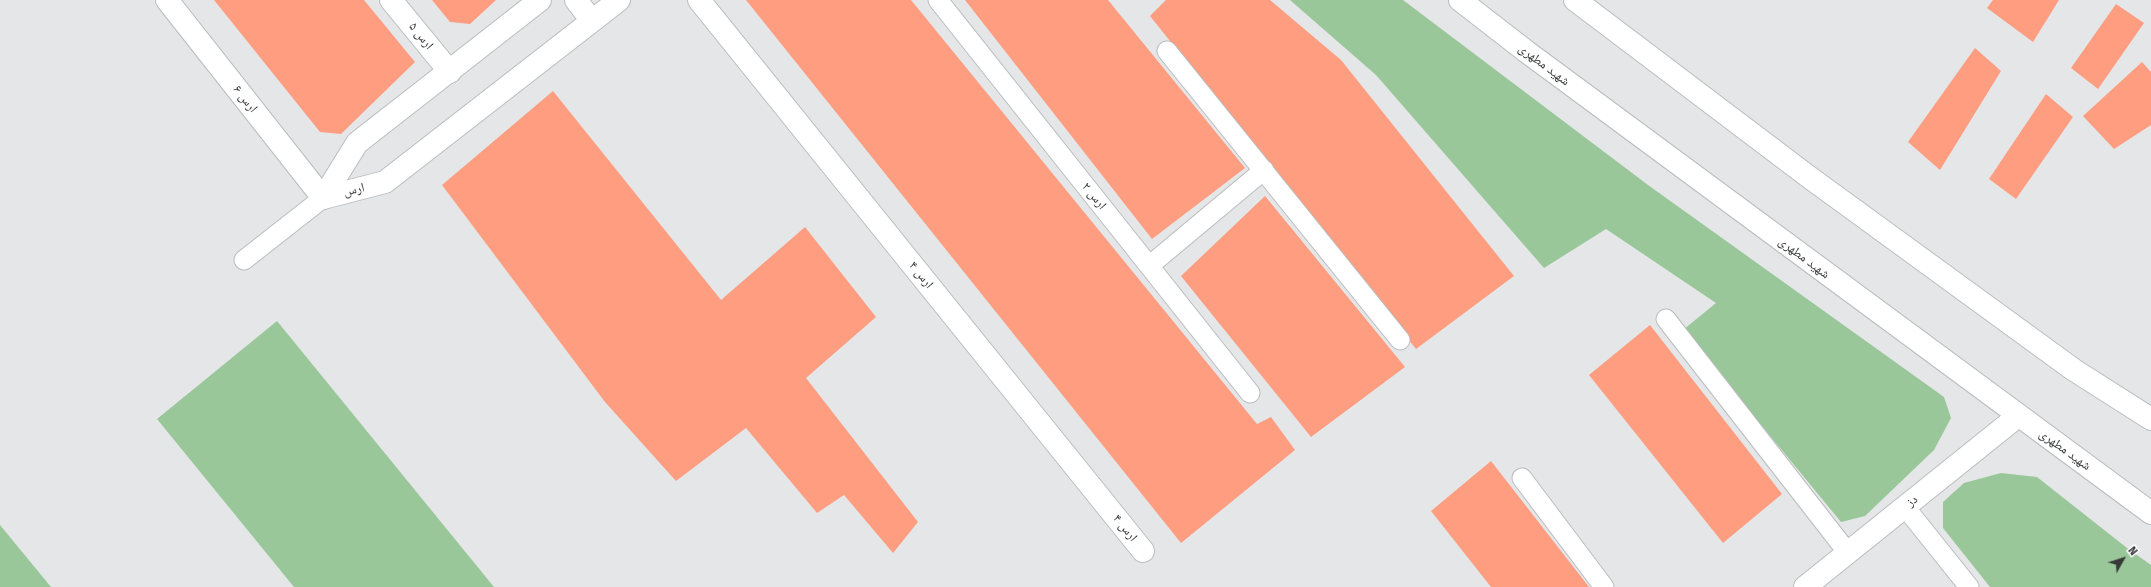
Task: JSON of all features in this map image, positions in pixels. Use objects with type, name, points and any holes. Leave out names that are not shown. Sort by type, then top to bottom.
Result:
[{"type":"street","name":"ارس ۶","points":[[167,0],[323,198]]},
{"type":"street","name":"ارس ۵","points":[[391,0],[450,72]]},
{"type":"street","name":"ارس","points":[[323,198],[357,143],[450,72],[540,0]]},
{"type":"street","points":[[576,0],[592,21]]},
{"type":"street","name":"ارس","points":[[323,198],[385,182],[619,0]]},
{"type":"street","name":"ارس ۴","points":[[699,0],[1143,551]]},
{"type":"street","name":"شهید مطهری","points":[[1460,0],[1540,62],[2151,513]]},
{"type":"street","points":[[1575,0],[1815,182],[2074,370],[2151,419]]},
{"type":"street","name":"دز","points":[[1805,587],[2018,416]]},
{"type":"lane","name":"ارس ۲","points":[[938,0],[1250,393]]},
{"type":"lane","points":[[1167,51],[1400,340]]},
{"type":"lane","points":[[1149,266],[1264,170]]},
{"type":"lane","points":[[244,260],[323,198]]},
{"type":"lane","points":[[1666,319],[1848,553]]},
{"type":"lane","points":[[1522,478],[1604,587]]},
{"type":"lane","points":[[1905,507],[1969,587]]},
{"type":"green space","points":[[1290,0],[1403,0],[1648,185],[1944,397],[1951,418],[1934,450],[1865,516],[1841,522],[1683,330],[1716,303],[1606,229],[1544,268],[1376,75]]},
{"type":"green space","points":[[277,321],[494,587],[294,587],[157,419]]},
{"type":"green space","points":[[2001,473],[2037,477],[2127,548],[2151,565],[2151,587],[1990,587],[1943,528],[1943,502],[1964,483]]},
{"type":"green space","points":[[0,525],[51,587],[0,587]]},
{"type":"building","points":[[214,0],[364,0],[415,62],[341,134],[320,132]]},
{"type":"building","points":[[432,0],[496,0],[470,24],[450,22]]},
{"type":"building","points":[[746,0],[911,0],[1257,424],[1271,417],[1295,450],[1181,543]]},
{"type":"building","points":[[965,0],[1108,0],[1245,168],[1152,239]]},
{"type":"building","points":[[1166,0],[1270,0],[1341,60],[1514,276],[1416,349],[1150,16]]},
{"type":"building","points":[[1993,0],[2059,0],[2033,42],[1987,8]]},
{"type":"building","points":[[2116,4],[2144,23],[2098,89],[2071,68]]},
{"type":"building","points":[[1975,48],[2001,71],[1940,170],[1908,142]]},
{"type":"building","points":[[2142,62],[2151,72],[2151,125],[2114,149],[2083,116]]},
{"type":"building","points":[[553,91],[721,300],[805,227],[876,317],[806,378],[918,522],[893,553],[844,495],[817,513],[746,428],[676,481],[605,402],[442,185]]},
{"type":"building","points":[[2046,94],[2073,117],[2016,199],[1989,179]]},
{"type":"building","points":[[1265,196],[1405,367],[1311,437],[1181,276]]},
{"type":"building","points":[[1650,325],[1782,494],[1723,543],[1589,375]]},
{"type":"building","points":[[1491,461],[1589,587],[1491,587],[1431,511]]}]
